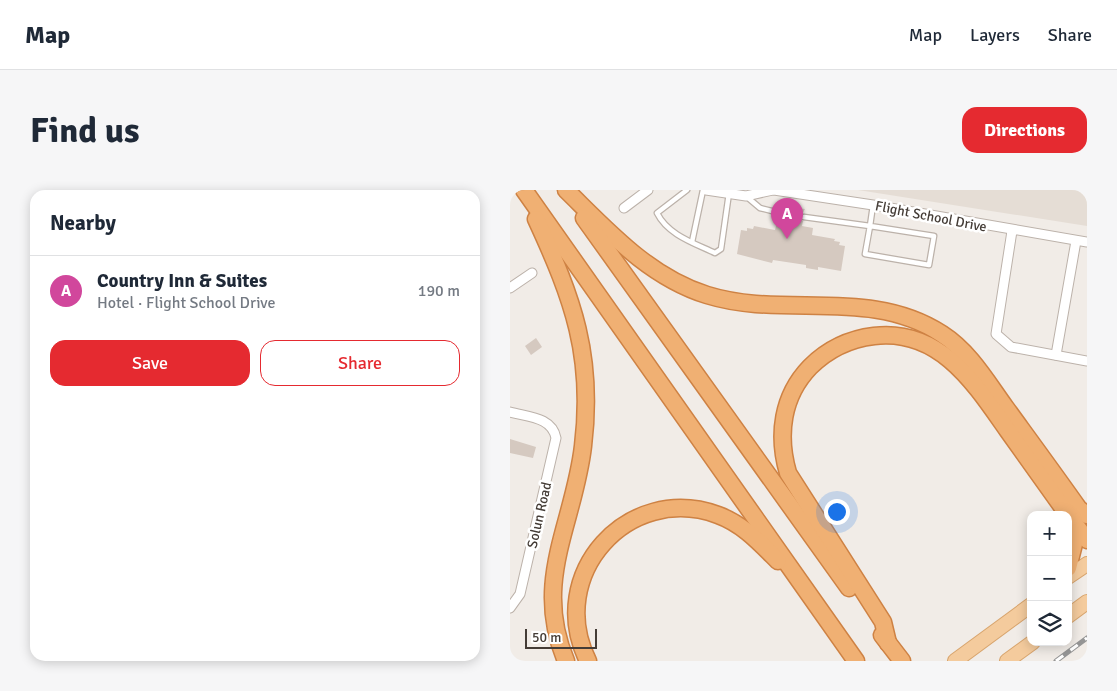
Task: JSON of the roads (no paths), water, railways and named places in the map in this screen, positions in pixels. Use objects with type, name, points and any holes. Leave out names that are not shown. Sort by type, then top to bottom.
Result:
[{"type":"highway","points":[[523,190],[856,661]]},
{"type":"highway","points":[[523,190],[570,299],[578,325],[585,366],[586,413],[583,449],[554,568],[551,594],[557,637],[566,661]]},
{"type":"highway","points":[[565,190],[636,256],[662,274],[691,289],[738,302],[879,309],[906,316],[944,335],[974,364],[1078,515],[1087,540]]},
{"type":"highway","points":[[565,190],[900,659]]},
{"type":"highway","points":[[888,643],[883,622],[788,473],[784,459],[782,426],[786,407],[794,390],[815,362],[845,342],[863,337],[900,336],[934,348],[951,359],[970,378],[1054,496],[1060,511]]},
{"type":"highway","points":[[1054,496],[1078,515]]},
{"type":"highway","points":[[588,661],[581,642],[577,617],[579,591],[587,567],[596,552],[613,533],[635,519],[652,512],[686,508],[702,510],[727,518],[752,536],[808,591]]},
{"type":"highway","points":[[1072,539],[1074,544],[1072,552]]},
{"type":"main road","points":[[1072,574],[1087,564]]},
{"type":"main road","points":[[1072,613],[1087,602]]},
{"type":"main road","points":[[955,661],[1027,608]]},
{"type":"main road","points":[[1007,661],[1028,646]]},
{"type":"street","points":[[624,208],[648,190]]},
{"type":"street","name":"Flight School Drive","points":[[704,190],[746,196],[773,190],[872,204],[1012,231],[1087,242]]},
{"type":"street","points":[[1012,231],[996,334],[1011,347],[1087,361]]},
{"type":"street","points":[[1056,355],[1076,241]]},
{"type":"street","points":[[510,288],[532,273]]},
{"type":"street","name":"Solun Road","points":[[510,412],[547,421],[554,429],[556,440],[520,594],[510,608]]},
{"type":"lane","points":[[687,190],[656,213],[661,221],[677,235],[715,253],[721,249],[729,193]]},
{"type":"lane","points":[[692,242],[704,190]]},
{"type":"lane","points":[[746,196],[760,208],[788,214]]},
{"type":"lane","points":[[804,217],[870,226],[934,236],[929,265],[865,254],[870,226],[872,204]]},
{"type":"railway","points":[[1056,661],[1087,638]]},
{"type":"place","name":"Country Inn & Suites","points":[[787,239]]}]
